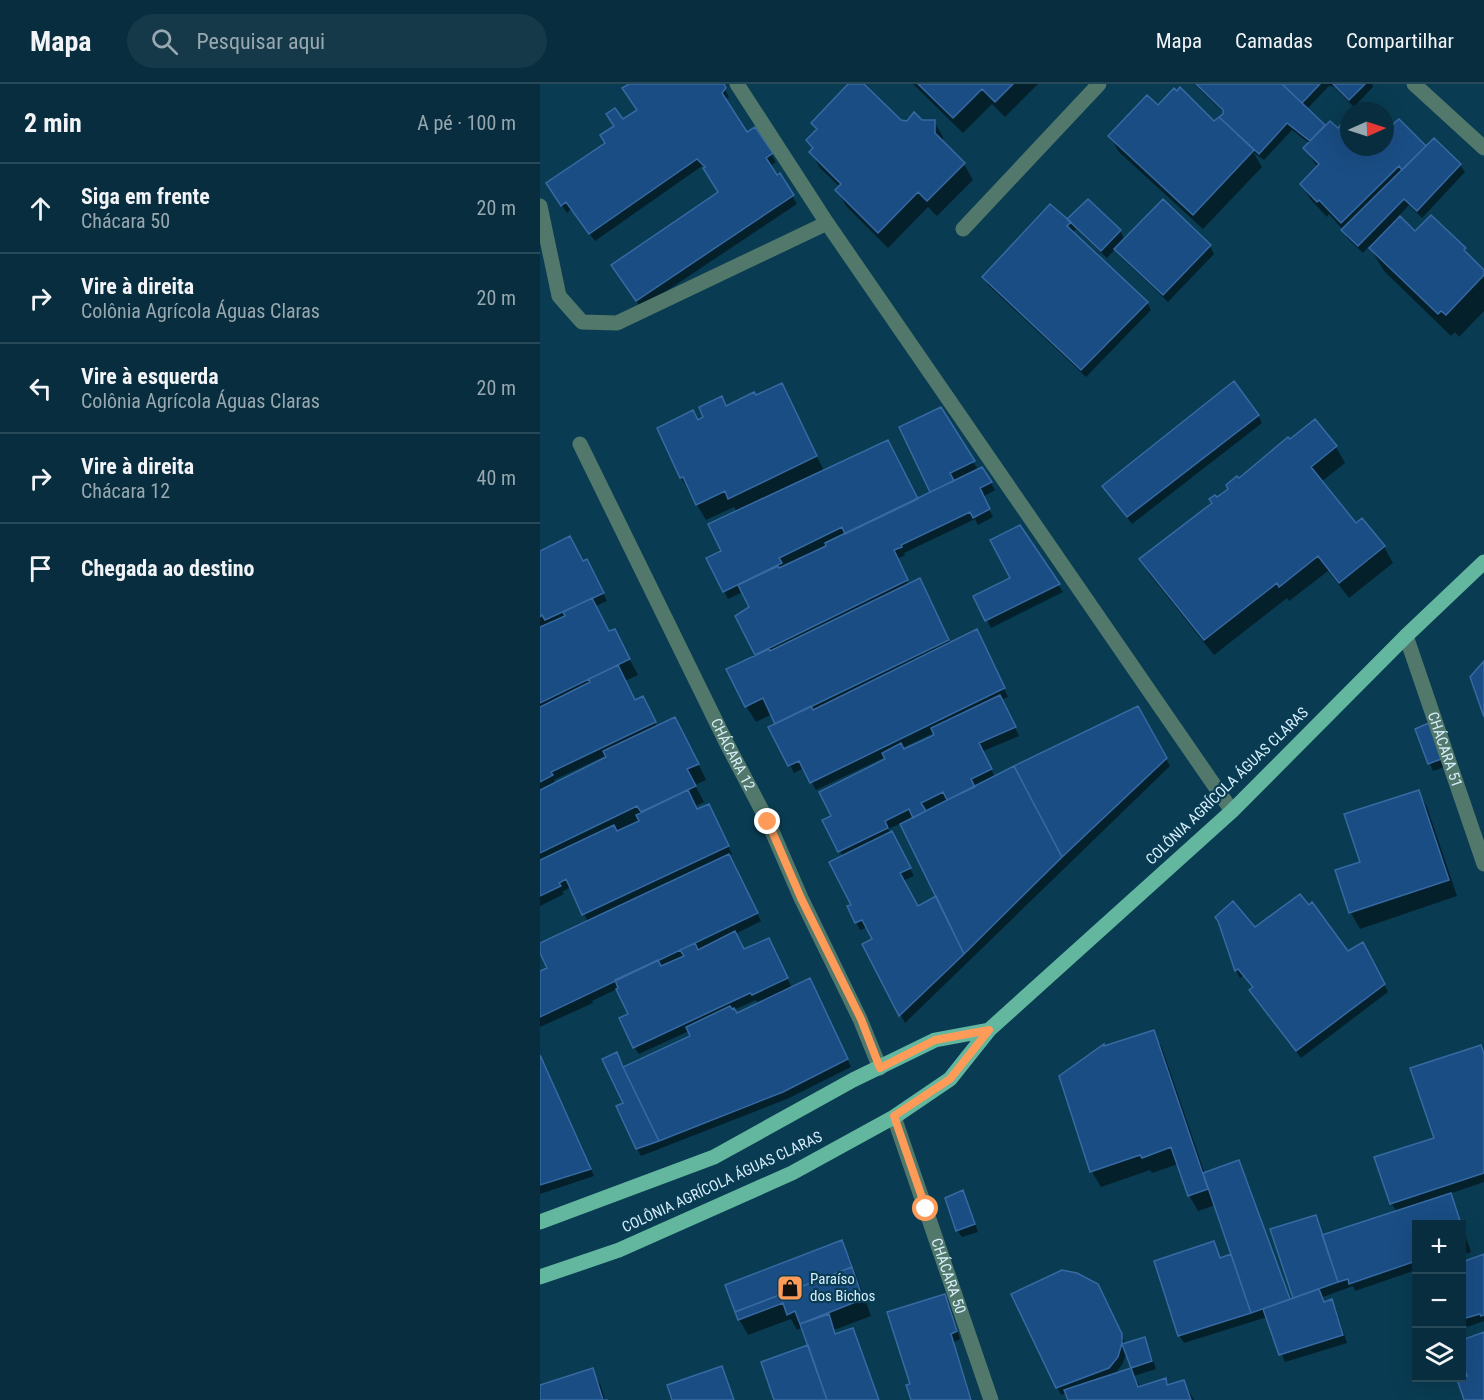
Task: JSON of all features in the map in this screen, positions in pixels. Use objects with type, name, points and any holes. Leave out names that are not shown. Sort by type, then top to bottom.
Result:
[{"type":"main road","name":"COLÔNIA AGRÍCOLA ÁGUAS CLARAS","points":[[540,1277],[619,1250],[792,1173],[894,1116],[950,1079],[989,1030],[1232,811],[1406,636],[1484,562]]},
{"type":"main road","name":"COLÔNIA AGRÍCOLA ÁGUAS CLARAS","points":[[540,1222],[714,1157],[853,1080],[935,1040],[989,1030]]},
{"type":"street","points":[[737,84],[827,223],[1232,811]]},
{"type":"street","points":[[963,230],[1099,84]]},
{"type":"street","points":[[1414,84],[1484,148]]},
{"type":"street","points":[[540,206],[559,296],[582,322],[617,323],[827,223]]},
{"type":"street","name":"CHÁCARA 12","points":[[580,444],[722,734],[768,822],[801,898],[861,1019],[880,1068]]},
{"type":"street","name":"CHÁCARA 51","points":[[1406,636],[1484,864]]},
{"type":"street","name":"CHÁCARA 50","points":[[894,1116],[991,1400]]},
{"type":"building","points":[[629,84],[724,84],[726,88],[722,93],[747,132],[755,127],[773,153],[766,158],[777,175],[780,173],[794,195],[636,301],[611,265],[718,192],[703,168],[705,167],[697,159],[589,234],[566,202],[561,206],[546,183],[605,143],[600,135],[614,126],[606,114],[615,108],[623,119],[637,110],[622,88]]},
{"type":"building","points":[[848,84],[864,84],[901,120],[907,121],[914,112],[922,120],[935,120],[935,133],[965,163],[927,201],[918,192],[878,233],[835,190],[841,184],[809,152],[813,148],[806,140],[817,129],[811,123]]},
{"type":"building","points":[[918,84],[1013,84],[995,102],[982,89],[953,118]]},
{"type":"building","points":[[1196,84],[1282,84],[1325,125],[1310,141],[1287,123],[1259,154],[1219,117],[1223,114],[1223,110]]},
{"type":"building","points":[[1282,84],[1320,84],[1302,103]]},
{"type":"building","points":[[1333,84],[1365,84],[1349,100]]},
{"type":"building","points":[[1180,87],[1214,121],[1219,117],[1254,150],[1193,215],[1108,136],[1147,95],[1158,105],[1174,88],[1177,91]]},
{"type":"building","points":[[1399,119],[1426,146],[1402,170],[1399,166],[1341,223],[1300,184],[1319,164],[1303,148],[1330,121],[1338,128],[1340,126],[1340,156],[1394,156],[1394,123]]},
{"type":"building","points":[[1434,138],[1461,164],[1417,211],[1404,199],[1358,246],[1341,230]]},
{"type":"building","points":[[1088,199],[1121,230],[1101,251],[1067,219]]},
{"type":"building","points":[[1163,199],[1211,245],[1163,295],[1114,249]]},
{"type":"building","points":[[1050,204],[1071,222],[1067,226],[1148,302],[1081,370],[982,277]]},
{"type":"building","points":[[1431,215],[1466,248],[1464,250],[1484,270],[1484,275],[1446,315],[1441,311],[1438,314],[1369,248],[1400,216],[1415,231]]},
{"type":"building","points":[[1234,381],[1259,415],[1127,517],[1102,486]]},
{"type":"building","points":[[782,383],[817,456],[728,499],[725,491],[696,505],[683,477],[680,478],[657,428],[693,410],[698,420],[703,417],[699,407],[722,396],[726,406],[754,392],[756,395]]},
{"type":"building","points":[[941,407],[975,461],[950,473],[954,481],[930,492],[899,427]]},
{"type":"building","points":[[1315,419],[1337,446],[1311,467],[1356,523],[1362,518],[1385,546],[1339,583],[1318,556],[1279,587],[1277,583],[1204,640],[1139,559],[1212,503],[1209,499],[1215,495],[1217,497],[1228,489],[1226,485],[1237,476],[1239,478],[1288,437],[1290,439]]},
{"type":"building","points":[[888,440],[918,499],[845,534],[842,527],[779,558],[782,563],[723,592],[706,558],[721,551],[708,524]]},
{"type":"building","points":[[982,467],[992,482],[980,488],[990,509],[973,518],[970,512],[894,550],[908,580],[755,655],[735,616],[749,607],[738,585],[826,546],[825,543]]},
{"type":"building","points":[[1020,525],[1060,584],[985,621],[973,596],[1010,578],[990,540]]},
{"type":"building","points":[[570,536],[583,561],[587,559],[604,593],[545,620],[542,615],[540,617],[540,551]]},
{"type":"building","points":[[920,578],[949,640],[775,724],[763,698],[745,707],[726,669],[769,649],[770,651]]},
{"type":"building","points":[[592,598],[609,631],[615,629],[630,659],[540,703],[540,627],[565,616],[563,612]]},
{"type":"building","points":[[977,629],[1005,688],[810,783],[799,761],[788,766],[768,727],[811,706],[813,710]]},
{"type":"building","points":[[1484,661],[1484,717],[1470,677]]},
{"type":"building","points":[[618,665],[635,700],[643,696],[656,722],[551,772],[553,775],[540,782],[540,707]]},
{"type":"building","points":[[1000,695],[1016,727],[979,743],[992,769],[971,779],[975,787],[947,800],[943,792],[921,803],[926,811],[913,818],[909,809],[885,821],[888,828],[838,852],[822,820],[831,816],[819,792],[885,759],[882,753],[901,743],[904,749],[934,735],[931,728]]},
{"type":"building","points":[[1138,706],[1167,758],[1062,857],[1014,766]]},
{"type":"building","points":[[675,717],[699,764],[687,769],[696,786],[641,812],[637,806],[540,853],[540,790],[606,757],[603,751]]},
{"type":"building","points":[[1431,722],[1444,758],[1428,764],[1415,729]]},
{"type":"building","points":[[1014,766],[1062,857],[964,954],[900,824]]},
{"type":"building","points":[[688,790],[697,809],[709,804],[729,846],[582,915],[566,879],[559,883],[561,886],[540,896],[540,860],[614,825],[617,831],[639,821],[636,815]]},
{"type":"building","points":[[1419,790],[1449,880],[1349,913],[1335,870],[1360,862],[1344,814]]},
{"type":"building","points":[[892,831],[911,868],[900,873],[918,906],[936,896],[964,954],[899,1016],[862,944],[872,939],[862,920],[855,923],[847,906],[851,905],[829,862]]},
{"type":"building","points":[[729,854],[758,913],[540,1017],[540,971],[547,968],[540,953],[540,943]]},
{"type":"building","points":[[1300,894],[1309,905],[1312,902],[1348,951],[1363,942],[1385,984],[1296,1051],[1249,990],[1253,987],[1238,969],[1235,971],[1215,917],[1233,901],[1255,927]]},
{"type":"building","points":[[735,931],[744,949],[769,938],[788,978],[752,995],[750,993],[633,1048],[619,1018],[628,1014],[616,989],[618,988],[615,980],[658,960],[661,966],[684,956],[680,950],[695,943],[698,950]]},
{"type":"building","points":[[810,978],[848,1059],[783,1092],[659,1141],[623,1067],[690,1036],[686,1027],[730,1006],[737,1013]]},
{"type":"building","points":[[1154,1030],[1208,1189],[1188,1196],[1171,1147],[1142,1158],[1140,1155],[1090,1172],[1059,1076],[1104,1044],[1104,1046]]},
{"type":"building","points":[[1481,1045],[1484,1054],[1484,1173],[1390,1204],[1374,1157],[1434,1138],[1410,1068]]},
{"type":"building","points":[[617,1052],[659,1141],[636,1149],[616,1106],[623,1103],[602,1059]]},
{"type":"building","points":[[540,1055],[591,1169],[540,1185]]},
{"type":"building","points":[[1239,1160],[1290,1299],[1251,1313],[1203,1173]]},
{"type":"building","points":[[963,1190],[975,1224],[956,1231],[945,1198]]},
{"type":"building","points":[[1451,1193],[1460,1220],[1412,1220],[1412,1262],[1349,1284],[1348,1279],[1338,1282],[1322,1235]]},
{"type":"building","points":[[1316,1215],[1338,1282],[1293,1298],[1270,1229]]},
{"type":"building","points":[[842,1240],[852,1267],[735,1312],[725,1285]]},
{"type":"building","points":[[1214,1241],[1220,1258],[1231,1254],[1251,1313],[1178,1336],[1154,1261]]},
{"type":"building","points":[[1484,1254],[1484,1315],[1481,1316],[1480,1314],[1466,1318],[1466,1261]]},
{"type":"building","points":[[852,1267],[863,1299],[800,1324],[795,1311],[787,1315],[783,1303],[738,1320],[735,1312]]},
{"type":"building","points":[[1062,1270],[1077,1273],[1098,1284],[1122,1334],[1122,1343],[1118,1357],[1109,1368],[1056,1388],[1011,1294]]},
{"type":"building","points":[[1319,1289],[1324,1302],[1332,1299],[1343,1335],[1279,1355],[1263,1309]]},
{"type":"building","points":[[945,1294],[957,1331],[951,1334],[971,1400],[911,1400],[906,1385],[910,1384],[887,1312]]},
{"type":"building","points":[[829,1314],[835,1334],[853,1328],[879,1400],[827,1400],[800,1324]]},
{"type":"building","points":[[1484,1332],[1484,1400],[1464,1400],[1458,1382],[1466,1382],[1466,1339]]},
{"type":"building","points":[[1145,1337],[1152,1361],[1131,1368],[1122,1344]]},
{"type":"building","points":[[808,1345],[827,1400],[774,1400],[761,1362]]},
{"type":"building","points":[[722,1366],[734,1400],[672,1400],[667,1385]]},
{"type":"building","points":[[593,1368],[603,1400],[540,1400],[540,1385]]},
{"type":"building","points":[[1131,1368],[1138,1387],[1166,1378],[1167,1385],[1184,1380],[1191,1400],[1068,1400],[1064,1390]]},
{"type":"place","name":"Paraíso dos Bichos","points":[[790,1288]]},
{"type":"route","points":[[768,822],[801,898],[861,1019],[880,1068],[935,1040],[989,1030],[950,1079],[894,1116],[926,1209]]}]
